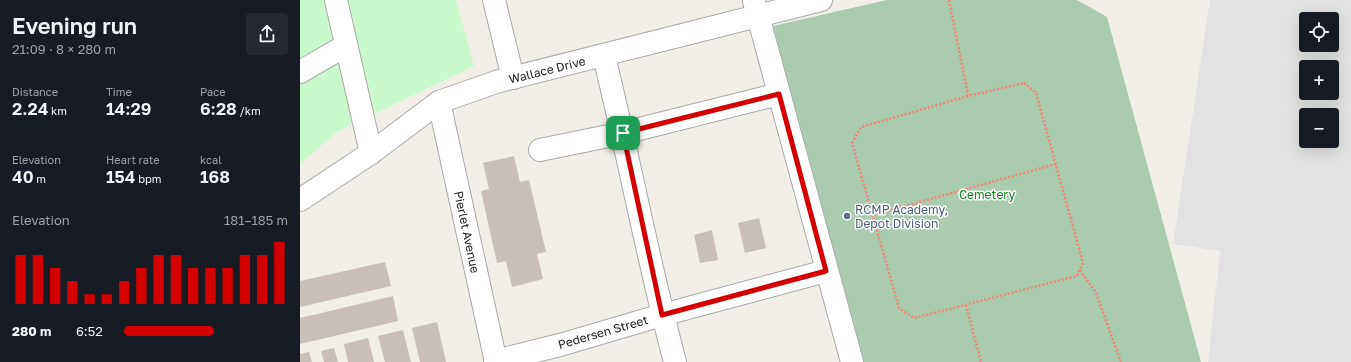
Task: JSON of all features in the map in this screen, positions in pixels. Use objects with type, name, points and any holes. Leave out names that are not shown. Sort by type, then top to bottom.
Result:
[{"type":"street","points":[[336,0],[345,46],[371,153]]},
{"type":"street","points":[[494,0],[513,78]]},
{"type":"street","name":"Wallace Drive","points":[[300,200],[371,153],[439,102],[513,78],[604,56],[756,7],[821,0]]},
{"type":"street","points":[[756,7],[826,271],[852,362]]},
{"type":"street","points":[[300,72],[345,46]]},
{"type":"street","points":[[604,56],[623,133],[662,315],[674,362]]},
{"type":"street","points":[[540,150],[623,133],[779,94]]},
{"type":"street","name":"Pierlet Avenue","points":[[439,102],[496,362]]},
{"type":"street","name":"Pedersen Street","points":[[496,362],[826,271]]},
{"type":"path","points":[[949,0],[968,96]]},
{"type":"path","points":[[1024,83],[1036,93],[1083,263],[1077,276],[914,318],[899,308],[852,143],[861,127],[968,96],[1024,83]]},
{"type":"path","points":[[873,215],[1056,164]]},
{"type":"path","points":[[1080,270],[1096,293],[1121,362]]},
{"type":"path","points":[[966,305],[981,362]]},
{"type":"green space","points":[[300,0],[456,0],[474,66],[338,131],[300,164]]},
{"type":"green space","name":"Cemetery","points":[[887,0],[1077,0],[1107,17],[1201,362],[864,362],[773,26]]},
{"type":"shaded area","points":[[1210,0],[1351,0],[1351,362],[1208,362],[1220,251],[1173,244]]},
{"type":"building","points":[[514,156],[520,182],[529,180],[546,252],[537,254],[543,279],[512,287],[506,261],[497,263],[481,191],[489,189],[483,163]]},
{"type":"building","points":[[759,218],[766,248],[745,253],[738,223]]},
{"type":"building","points":[[712,230],[718,260],[700,263],[694,235]]},
{"type":"building","points":[[385,262],[391,286],[300,307],[300,281]]},
{"type":"building","points":[[393,296],[398,321],[300,344],[300,318]]},
{"type":"building","points":[[437,322],[446,362],[420,362],[412,328]]},
{"type":"building","points":[[403,330],[411,362],[385,362],[378,336]]},
{"type":"building","points":[[368,338],[374,362],[348,362],[344,344]]},
{"type":"building","points":[[334,348],[338,362],[324,362],[321,351]]},
{"type":"building","points":[[309,352],[312,362],[300,362],[300,354]]},
{"type":"place","name":"RCMP Academy, Depot Division","points":[[847,216]]},
{"type":"route","points":[[779,94],[826,271],[662,315],[623,133],[779,94]]}]
